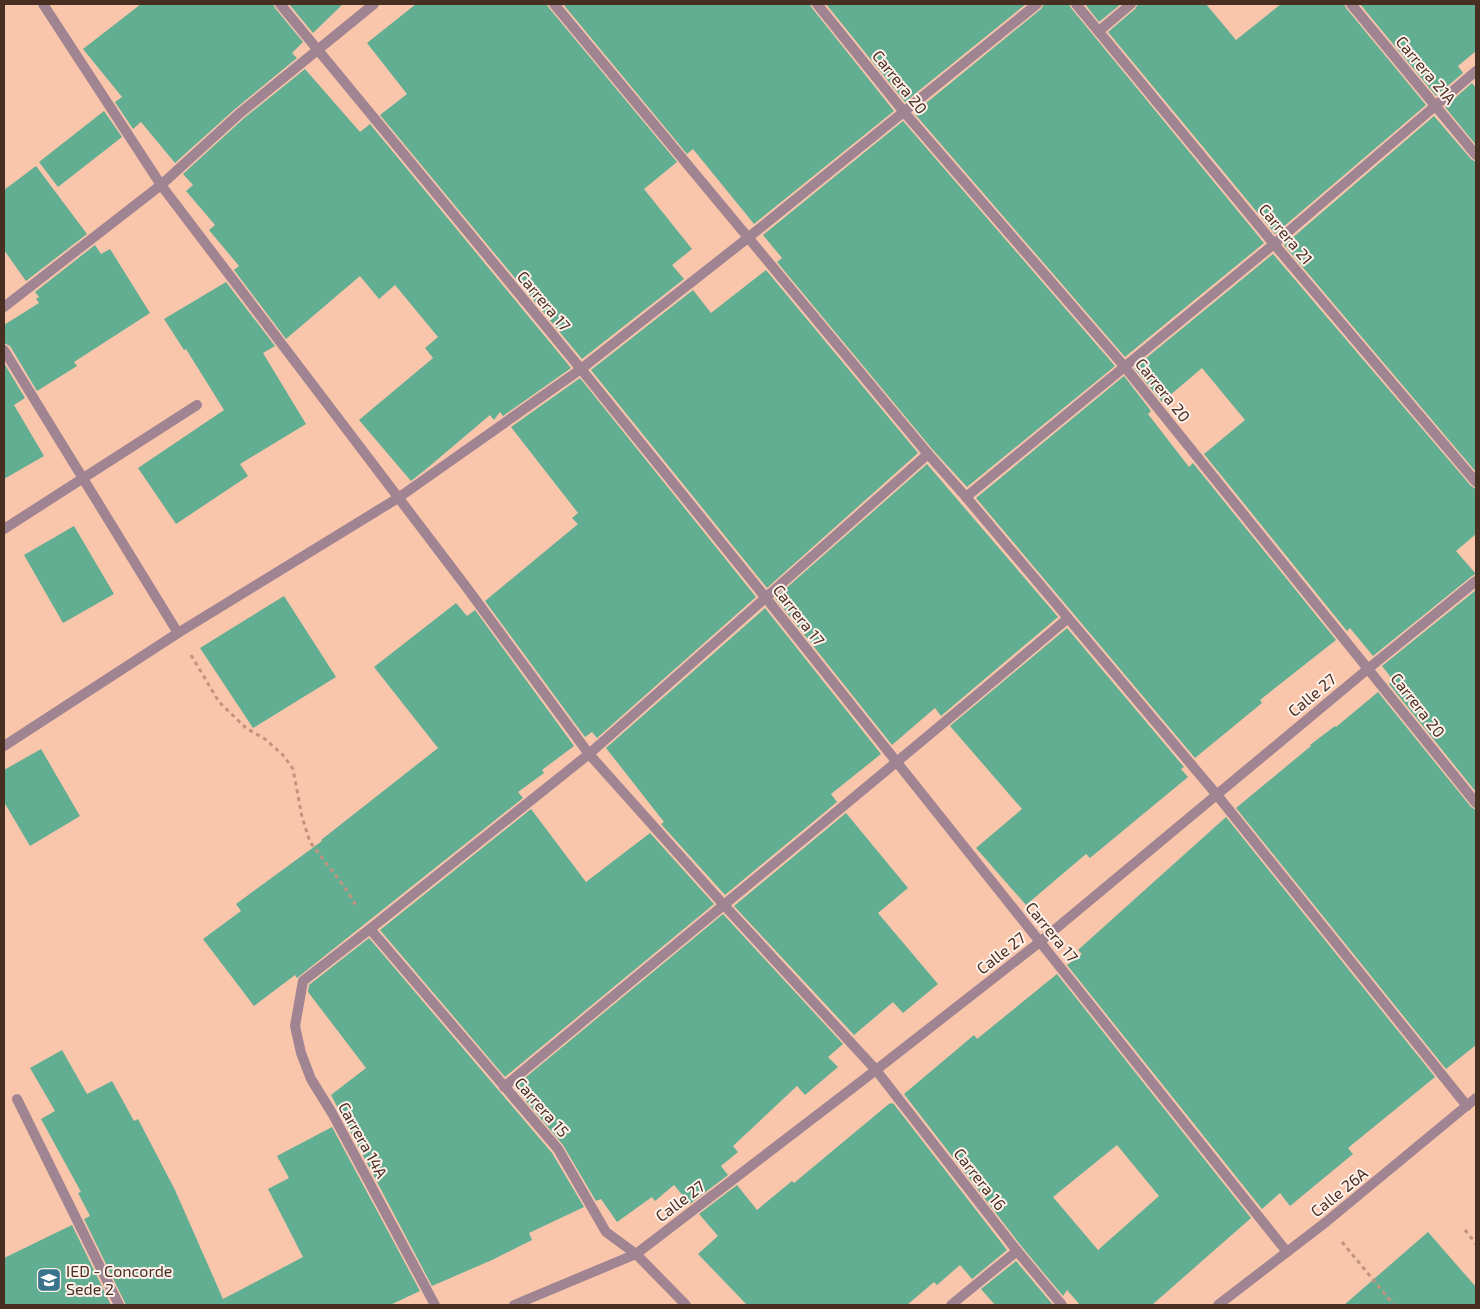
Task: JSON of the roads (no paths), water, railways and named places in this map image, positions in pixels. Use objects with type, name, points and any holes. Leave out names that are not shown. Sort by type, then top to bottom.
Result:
[{"type":"street","name":"Carrera 16","points":[[43,4],[161,185],[464,584],[589,754],[723,904],[876,1070],[1017,1251],[1062,1305]]},
{"type":"street","name":"Carrera 17","points":[[280,4],[581,369],[766,598],[1287,1252]]},
{"type":"street","points":[[4,307],[161,185],[239,114],[374,4]]},
{"type":"street","points":[[554,4],[928,454],[1217,796],[1467,1106]]},
{"type":"street","name":"Carrera 20","points":[[817,4],[904,112],[1124,366],[1476,803]]},
{"type":"street","points":[[4,746],[178,633],[398,498],[581,369],[749,237],[1037,4]]},
{"type":"street","name":"Carrera 21","points":[[1076,4],[1274,244],[1476,482]]},
{"type":"street","points":[[1098,31],[1131,4]]},
{"type":"street","name":"Carrera 21A","points":[[1351,4],[1476,156]]},
{"type":"street","points":[[966,497],[1274,244],[1476,71]]},
{"type":"street","points":[[4,350],[178,633]]},
{"type":"street","points":[[4,529],[197,405]]},
{"type":"street","points":[[370,929],[589,754],[928,454]]},
{"type":"street","name":"Calle 27","points":[[514,1305],[636,1254],[1041,941],[1476,581]]},
{"type":"street","points":[[504,1086],[723,904],[897,763],[1067,619]]},
{"type":"street","name":"Carrera 14A","points":[[370,929],[303,980],[295,1026],[301,1053],[311,1079],[435,1305]]},
{"type":"street","name":"Carrera 15","points":[[370,929],[558,1149],[606,1232],[636,1254],[686,1305]]},
{"type":"street","name":"Calle 26A","points":[[1218,1305],[1326,1222],[1476,1098]]},
{"type":"street","points":[[17,1099],[119,1305]]},
{"type":"street","points":[[951,1305],[1017,1251]]},
{"type":"place","name":"IED - Concorde Sede 2","points":[[49,1280]]}]
